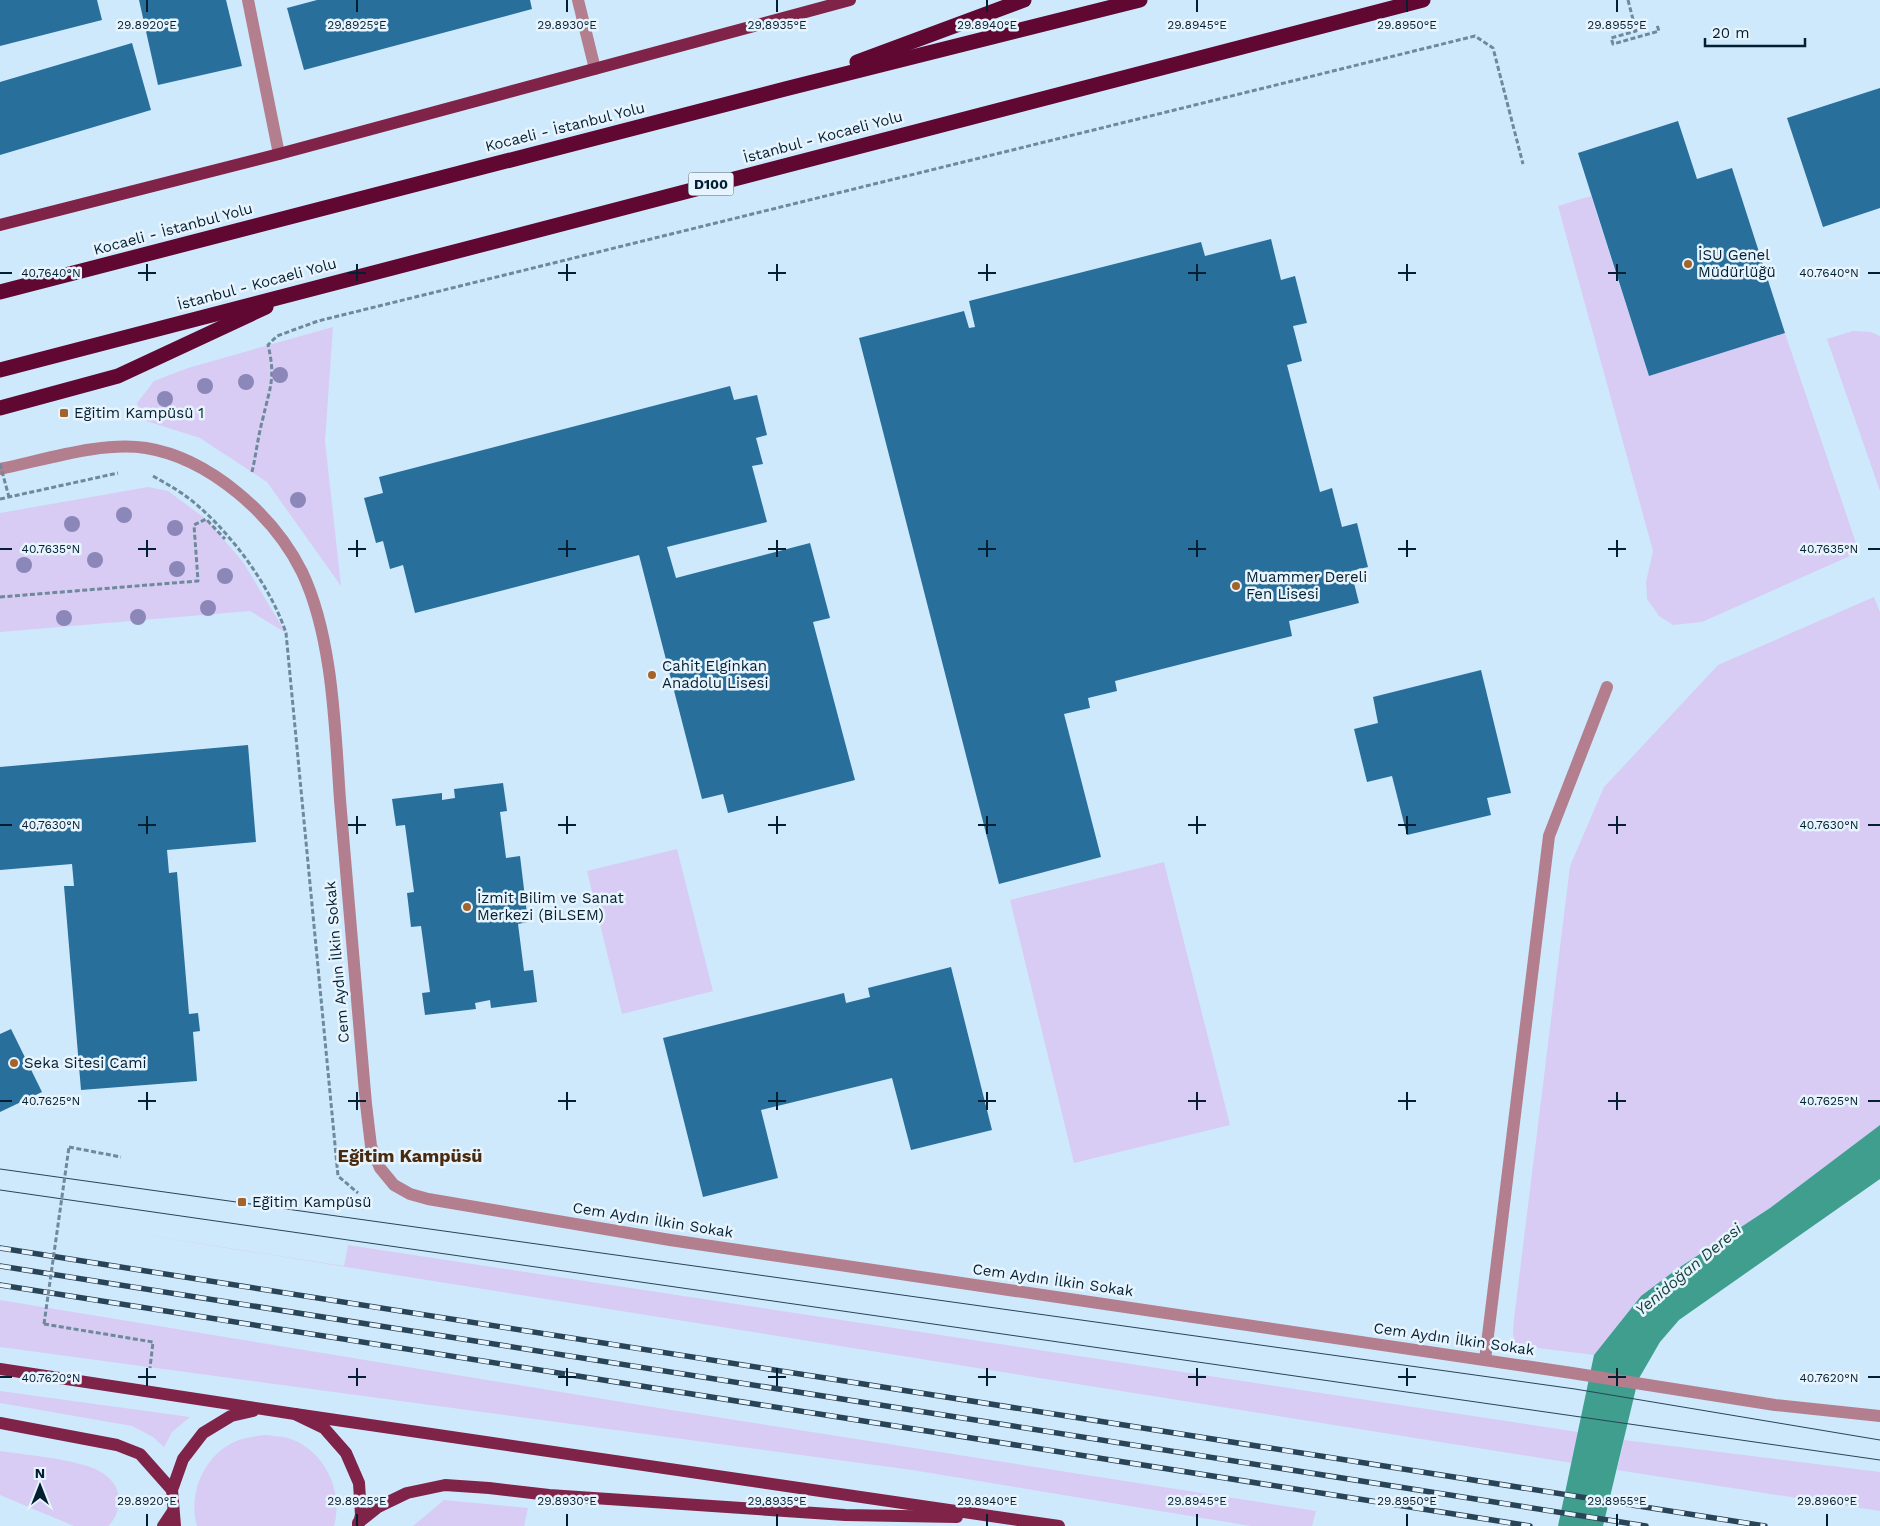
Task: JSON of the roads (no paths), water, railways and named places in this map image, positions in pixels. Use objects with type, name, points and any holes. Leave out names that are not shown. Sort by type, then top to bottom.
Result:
[{"type":"highway","points":[[785,89],[1024,0]]},
{"type":"highway","name":"Kocaeli - İstanbul Yolu","points":[[0,292],[358,198],[1140,0]]},
{"type":"highway","name":"İstanbul - Kocaeli Yolu","points":[[0,370],[301,290],[1423,0]]},
{"type":"highway","points":[[0,408],[118,376],[301,290]]},
{"type":"main road","points":[[0,225],[279,154],[850,0]]},
{"type":"main road","points":[[0,1369],[1059,1526]]},
{"type":"main road","points":[[175,1526],[172,1490],[183,1459],[203,1434],[231,1416],[263,1409]]},
{"type":"main road","points":[[295,1414],[324,1428],[346,1453],[359,1483],[361,1515],[358,1524]]},
{"type":"main road","points":[[0,1423],[117,1445],[140,1454],[172,1490]]},
{"type":"main road","points":[[358,1524],[378,1507],[407,1493],[445,1485],[549,1495],[845,1515],[1012,1518]]},
{"type":"main road","points":[[163,1526],[173,1511]]},
{"type":"street","points":[[248,0],[279,154]]},
{"type":"street","points":[[578,0],[595,69]]},
{"type":"street","name":"Cem Aydın İlkin Sokak","points":[[0,469],[112,445],[145,448],[178,455],[207,471],[236,492],[261,514],[278,533],[302,572],[316,609],[331,684],[365,1094],[372,1146],[380,1168],[394,1186],[410,1194],[428,1199],[670,1240],[1485,1360],[1775,1405],[1880,1416]]},
{"type":"street","points":[[1485,1360],[1549,836],[1607,687]]},
{"type":"water","name":"Yenidoğan Deresi","points":[[1880,1125],[1880,1179],[1679,1320],[1660,1342],[1638,1380],[1603,1526],[1558,1526],[1594,1355],[1641,1296],[1677,1269],[1770,1208]]},
{"type":"tram line","points":[[0,1169],[1575,1389],[1880,1440]]},
{"type":"tram line","points":[[0,1190],[1880,1460]]},
{"type":"railway","points":[[0,1248],[1765,1526]]},
{"type":"railway","points":[[0,1266],[1646,1526]]},
{"type":"railway","points":[[0,1285],[1530,1526]]},
{"type":"place","name":"İSU Genel Müdürlüğü","points":[[1688,264]]},
{"type":"place","name":"Eğitim Kampüsü 1","points":[[64,413]]},
{"type":"place","name":"Muammer Dereli Fen Lisesi","points":[[1236,586]]},
{"type":"place","name":"Cahit Elginkan Anadolu Lisesi","points":[[652,675]]},
{"type":"place","name":"İzmit Bilim ve Sanat Merkezi (BİLSEM)","points":[[467,907]]},
{"type":"place","name":"Seka Sitesi Cami","points":[[14,1063]]},
{"type":"place","name":"Eğitim Kampüsü","points":[[242,1202]]},
{"type":"district","name":"Eğitim Kampüsü","points":[[410,1156]]}]
